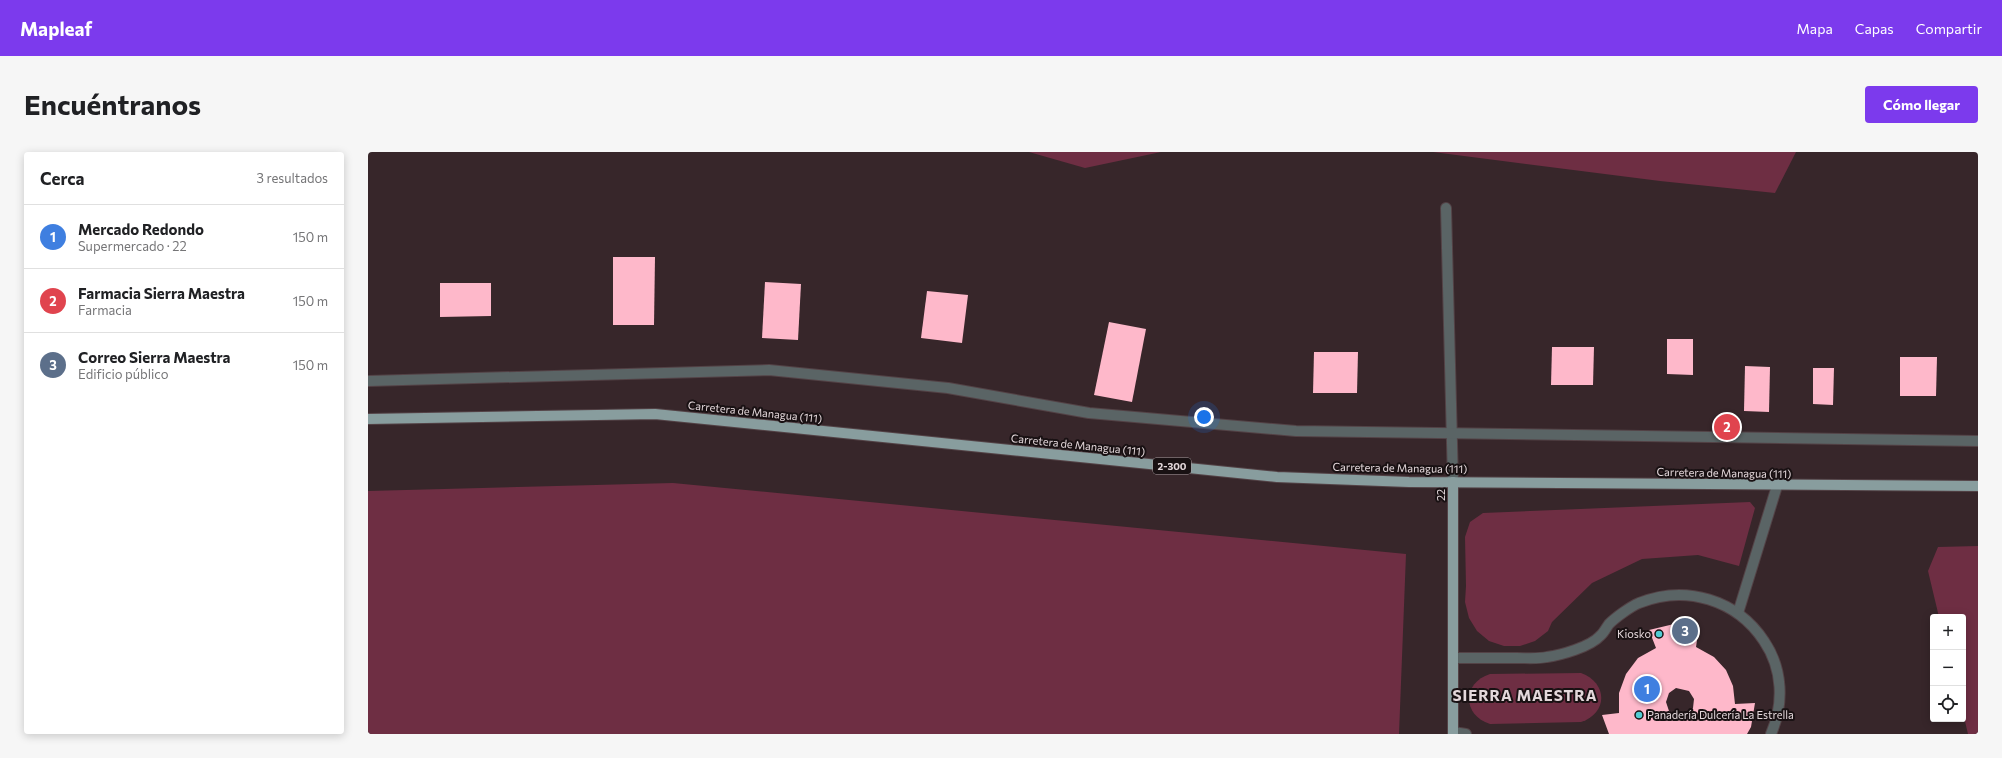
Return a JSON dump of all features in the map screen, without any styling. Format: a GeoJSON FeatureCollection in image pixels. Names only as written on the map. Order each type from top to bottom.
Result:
{"type":"FeatureCollection","features":[{"type":"Feature","properties":{"kind":"main road","name":"Carretera de Managua (111)"},"geometry":{"type":"LineString","coordinates":[[368,419],[655,414],[1277,477],[1453,482],[1777,486],[1978,486]]}},
{"type":"Feature","properties":{"kind":"main road","name":"22"},"geometry":{"type":"LineString","coordinates":[[1453,482],[1453,733]]}},
{"type":"Feature","properties":{"kind":"street","name":"22"},"geometry":{"type":"LineString","coordinates":[[1446,208],[1453,482]]}},
{"type":"Feature","properties":{"kind":"street"},"geometry":{"type":"LineString","coordinates":[[368,381],[769,370],[948,388],[1089,413],[1296,431],[1452,435],[1978,441]]}},
{"type":"Feature","properties":{"kind":"street"},"geometry":{"type":"LineString","coordinates":[[1738,613],[1777,486]]}},
{"type":"Feature","properties":{"kind":"street"},"geometry":{"type":"LineString","coordinates":[[1453,658],[1546,658],[1574,650],[1600,637],[1610,623],[1638,603],[1672,595],[1706,598],[1738,613],[1756,629],[1766,644],[1778,672],[1780,697],[1777,721],[1771,734]]}},
{"type":"Feature","properties":{"kind":"street"},"geometry":{"type":"LineString","coordinates":[[1453,733],[1466,734]]}},
{"type":"Feature","properties":{"kind":"shaded area"},"geometry":{"type":"Polygon","coordinates":[[[1029,152],[1161,152],[1085,168],[1029,152]]]}},
{"type":"Feature","properties":{"kind":"shaded area"},"geometry":{"type":"Polygon","coordinates":[[[1433,152],[1796,152],[1775,193],[1660,181],[1433,152]]]}},
{"type":"Feature","properties":{"kind":"shaded area"},"geometry":{"type":"Polygon","coordinates":[[[673,483],[1406,554],[1399,734],[368,734],[368,491],[673,483]]]}},
{"type":"Feature","properties":{"kind":"shaded area"},"geometry":{"type":"Polygon","coordinates":[[[1750,502],[1755,508],[1739,566],[1698,555],[1642,559],[1592,583],[1552,622],[1548,631],[1535,641],[1520,646],[1504,646],[1489,641],[1477,631],[1469,618],[1465,602],[1465,537],[1470,522],[1483,513],[1750,502]]]}},
{"type":"Feature","properties":{"kind":"shaded area"},"geometry":{"type":"Polygon","coordinates":[[[1978,546],[1978,734],[1968,734],[1965,722],[1966,614],[1938,614],[1928,571],[1938,547],[1978,546]]]}},
{"type":"Feature","properties":{"kind":"shaded area"},"geometry":{"type":"Polygon","coordinates":[[[1581,673],[1590,678],[1596,684],[1600,691],[1601,698],[1600,705],[1596,712],[1590,718],[1581,722],[1490,724],[1481,720],[1474,714],[1470,707],[1470,691],[1474,684],[1481,678],[1490,674],[1581,673]]]}},
{"type":"Feature","properties":{"kind":"building"},"geometry":{"type":"Polygon","coordinates":[[[613,257],[655,257],[654,325],[613,325],[613,257]]]}},
{"type":"Feature","properties":{"kind":"building"},"geometry":{"type":"Polygon","coordinates":[[[765,282],[801,284],[798,340],[762,338],[765,282]]]}},
{"type":"Feature","properties":{"kind":"building"},"geometry":{"type":"Polygon","coordinates":[[[440,283],[491,283],[491,316],[440,317],[440,283]]]}},
{"type":"Feature","properties":{"kind":"building"},"geometry":{"type":"Polygon","coordinates":[[[927,291],[968,295],[962,343],[921,338],[927,291]]]}},
{"type":"Feature","properties":{"kind":"building"},"geometry":{"type":"Polygon","coordinates":[[[1109,322],[1146,329],[1132,402],[1094,395],[1109,322]]]}},
{"type":"Feature","properties":{"kind":"building"},"geometry":{"type":"Polygon","coordinates":[[[1667,339],[1693,339],[1693,375],[1667,374],[1667,339]]]}},
{"type":"Feature","properties":{"kind":"building"},"geometry":{"type":"Polygon","coordinates":[[[1552,347],[1594,347],[1593,385],[1551,385],[1552,347]]]}},
{"type":"Feature","properties":{"kind":"building"},"geometry":{"type":"Polygon","coordinates":[[[1314,352],[1358,352],[1357,393],[1313,393],[1314,352]]]}},
{"type":"Feature","properties":{"kind":"building"},"geometry":{"type":"Polygon","coordinates":[[[1900,357],[1937,357],[1936,396],[1900,396],[1900,357]]]}},
{"type":"Feature","properties":{"kind":"building"},"geometry":{"type":"Polygon","coordinates":[[[1745,366],[1770,367],[1769,412],[1744,411],[1745,366]]]}},
{"type":"Feature","properties":{"kind":"building"},"geometry":{"type":"Polygon","coordinates":[[[1813,368],[1834,368],[1833,405],[1813,404],[1813,368]]]}},
{"type":"Feature","properties":{"kind":"building"},"geometry":{"type":"Polygon","coordinates":[[[1674,624],[1699,627],[1696,647],[1714,657],[1726,670],[1733,686],[1735,704],[1755,703],[1751,727],[1747,734],[1609,734],[1602,715],[1619,713],[1619,693],[1626,674],[1638,658],[1656,648],[1649,630],[1674,624]],[[1676,688],[1669,693],[1666,702],[1669,711],[1673,714],[1682,716],[1687,714],[1693,708],[1694,699],[1689,691],[1676,688]]]}},
{"type":"Feature","properties":{"kind":"place","name":"Farmacia Sierra Maestra"},"geometry":{"type":"Point","coordinates":[1727,427]}},
{"type":"Feature","properties":{"kind":"place","name":"Correo Sierra Maestra"},"geometry":{"type":"Point","coordinates":[1685,631]}},
{"type":"Feature","properties":{"kind":"place","name":"Kiosko"},"geometry":{"type":"Point","coordinates":[1659,634]}},
{"type":"Feature","properties":{"kind":"place","name":"Mercado Redondo"},"geometry":{"type":"Point","coordinates":[1647,689]}},
{"type":"Feature","properties":{"kind":"place","name":"Panadería Dulcería La Estrella"},"geometry":{"type":"Point","coordinates":[1639,715]}},
{"type":"Feature","properties":{"kind":"district","name":"SIERRA MAESTRA"},"geometry":{"type":"Point","coordinates":[1525,696]}}]}
